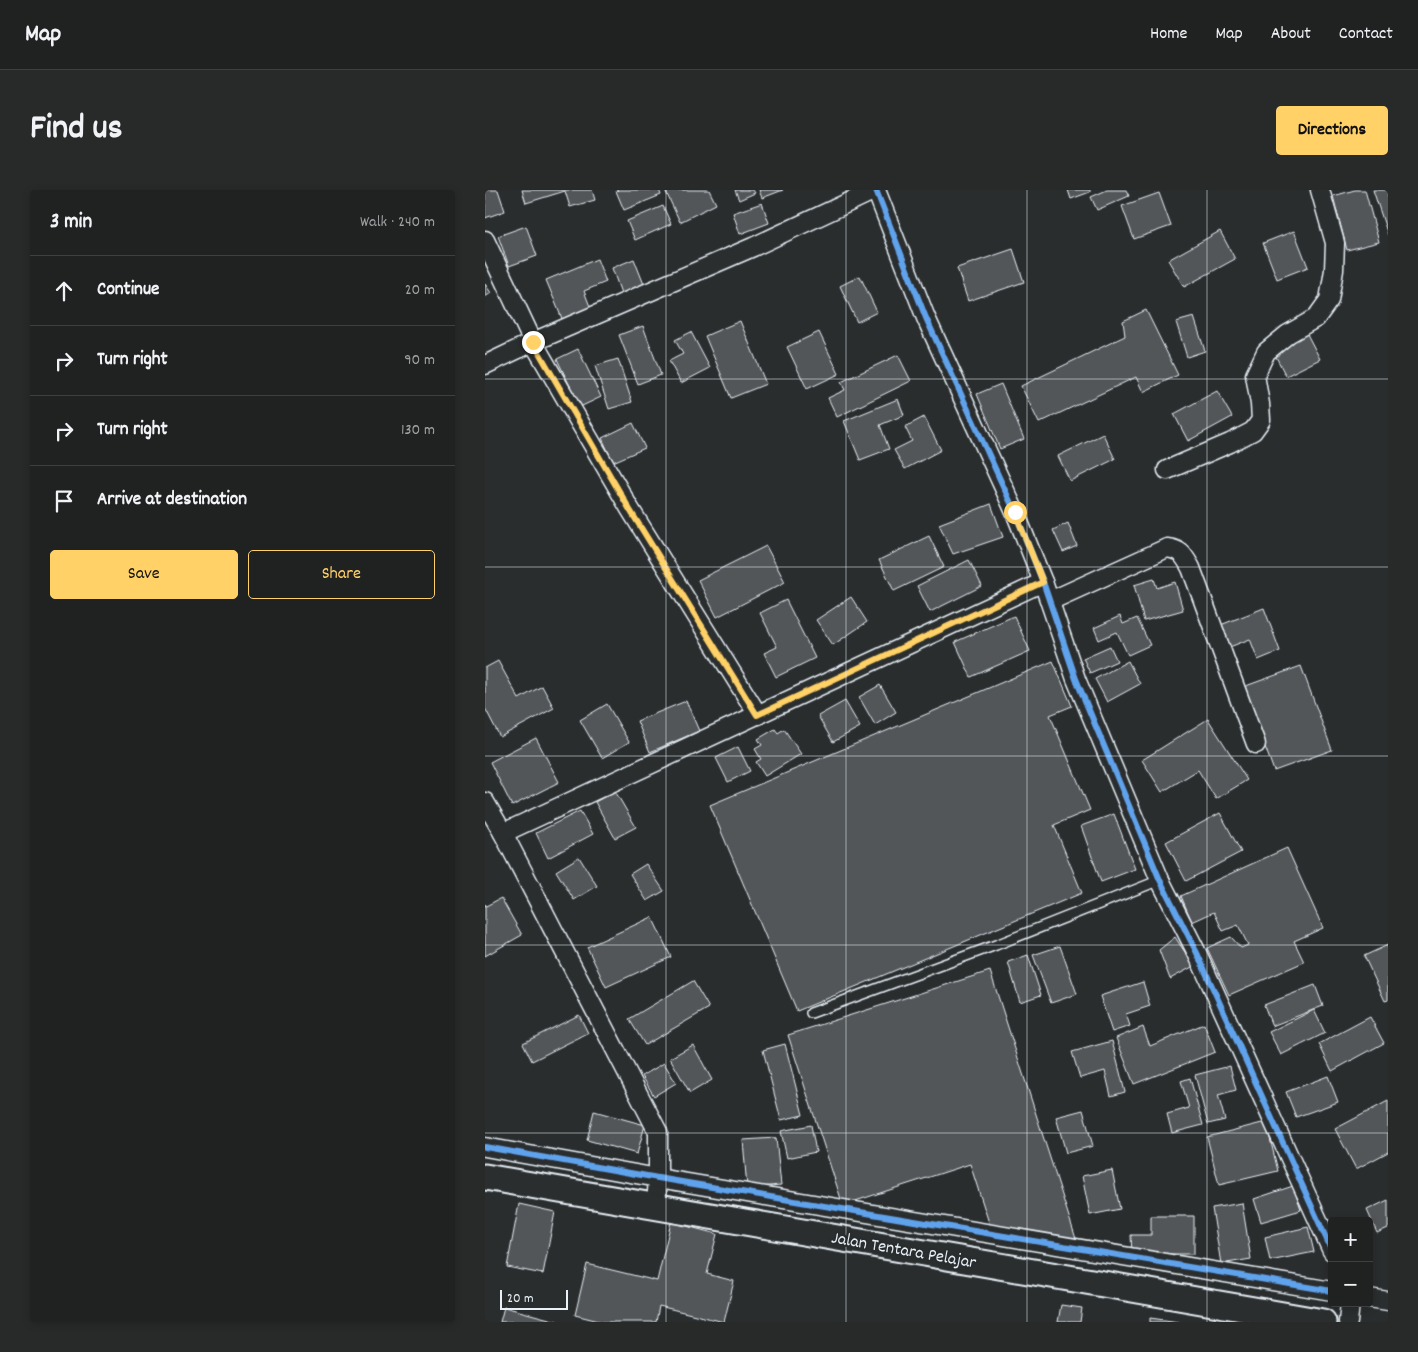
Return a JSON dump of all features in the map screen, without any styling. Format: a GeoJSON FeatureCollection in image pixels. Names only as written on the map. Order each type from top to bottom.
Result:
{"type":"FeatureCollection","features":[{"type":"Feature","properties":{"kind":"main road","name":"Jalan Tentara Pelajar"},"geometry":{"type":"LineString","coordinates":[[485,1176],[1323,1322]]}},
{"type":"Feature","properties":{"kind":"street"},"geometry":{"type":"LineString","coordinates":[[485,365],[533,342],[753,247],[876,190],[926,318],[1015,512],[1050,601],[1076,679],[1160,880],[1197,953],[1328,1242]]}},
{"type":"Feature","properties":{"kind":"street"},"geometry":{"type":"LineString","coordinates":[[1167,470],[1230,443],[1253,430],[1261,420],[1255,375],[1266,352],[1289,334],[1316,318],[1329,300],[1334,270],[1335,243],[1320,190]]}},
{"type":"Feature","properties":{"kind":"street"},"geometry":{"type":"LineString","coordinates":[[485,240],[533,342],[630,510],[757,715]]}},
{"type":"Feature","properties":{"kind":"street"},"geometry":{"type":"LineString","coordinates":[[1050,601],[1167,548],[1175,549],[1183,554],[1191,568],[1255,744]]}},
{"type":"Feature","properties":{"kind":"street"},"geometry":{"type":"LineString","coordinates":[[503,833],[1043,582]]}},
{"type":"Feature","properties":{"kind":"street"},"geometry":{"type":"LineString","coordinates":[[485,802],[503,833],[658,1132],[656,1206]]}},
{"type":"Feature","properties":{"kind":"street"},"geometry":{"type":"LineString","coordinates":[[485,1148],[1328,1290]]}},
{"type":"Feature","properties":{"kind":"street"},"geometry":{"type":"LineString","coordinates":[[1373,1299],[1388,1301]]}},
{"type":"Feature","properties":{"kind":"street"},"geometry":{"type":"LineString","coordinates":[[1348,1322],[1350,1307]]}},
{"type":"Feature","properties":{"kind":"lane"},"geometry":{"type":"LineString","coordinates":[[811,1013],[996,945],[1160,880]]}},
{"type":"Feature","properties":{"kind":"building"},"geometry":{"type":"Polygon","coordinates":[[[485,190],[498,190],[505,211],[485,218],[485,190]]]}},
{"type":"Feature","properties":{"kind":"building"},"geometry":{"type":"Polygon","coordinates":[[[522,190],[592,190],[595,200],[570,207],[565,191],[526,203],[522,190]]]}},
{"type":"Feature","properties":{"kind":"building"},"geometry":{"type":"Polygon","coordinates":[[[659,190],[661,195],[624,210],[616,191],[659,190]]]}},
{"type":"Feature","properties":{"kind":"building"},"geometry":{"type":"Polygon","coordinates":[[[665,190],[709,190],[716,204],[680,222],[665,190]]]}},
{"type":"Feature","properties":{"kind":"building"},"geometry":{"type":"Polygon","coordinates":[[[735,190],[753,190],[755,193],[739,200],[735,190]]]}},
{"type":"Feature","properties":{"kind":"building"},"geometry":{"type":"Polygon","coordinates":[[[759,190],[783,190],[762,198],[759,190]]]}},
{"type":"Feature","properties":{"kind":"building"},"geometry":{"type":"Polygon","coordinates":[[[1068,190],[1090,190],[1090,192],[1071,199],[1068,190]]]}},
{"type":"Feature","properties":{"kind":"building"},"geometry":{"type":"Polygon","coordinates":[[[1107,190],[1126,190],[1129,196],[1097,210],[1091,197],[1107,190]]]}},
{"type":"Feature","properties":{"kind":"building"},"geometry":{"type":"Polygon","coordinates":[[[1355,190],[1365,190],[1379,242],[1347,250],[1333,196],[1355,190]]]}},
{"type":"Feature","properties":{"kind":"building"},"geometry":{"type":"Polygon","coordinates":[[[1373,190],[1388,190],[1388,235],[1373,190]]]}},
{"type":"Feature","properties":{"kind":"building"},"geometry":{"type":"Polygon","coordinates":[[[1159,193],[1171,226],[1134,239],[1122,206],[1159,193]]]}},
{"type":"Feature","properties":{"kind":"building"},"geometry":{"type":"Polygon","coordinates":[[[762,203],[769,223],[740,234],[733,213],[762,203]]]}},
{"type":"Feature","properties":{"kind":"building"},"geometry":{"type":"Polygon","coordinates":[[[663,206],[671,224],[635,240],[627,221],[663,206]]]}},
{"type":"Feature","properties":{"kind":"building"},"geometry":{"type":"Polygon","coordinates":[[[526,226],[537,256],[509,266],[498,236],[526,226]]]}},
{"type":"Feature","properties":{"kind":"building"},"geometry":{"type":"Polygon","coordinates":[[[1220,231],[1235,259],[1184,287],[1168,260],[1220,231]]]}},
{"type":"Feature","properties":{"kind":"building"},"geometry":{"type":"Polygon","coordinates":[[[1294,231],[1308,267],[1277,279],[1263,243],[1294,231]]]}},
{"type":"Feature","properties":{"kind":"building"},"geometry":{"type":"Polygon","coordinates":[[[1013,249],[1024,282],[968,301],[957,268],[1013,249]]]}},
{"type":"Feature","properties":{"kind":"building"},"geometry":{"type":"Polygon","coordinates":[[[597,259],[606,282],[584,291],[591,309],[563,321],[546,280],[597,259]]]}},
{"type":"Feature","properties":{"kind":"building"},"geometry":{"type":"Polygon","coordinates":[[[634,259],[645,287],[622,296],[612,268],[634,259]]]}},
{"type":"Feature","properties":{"kind":"building"},"geometry":{"type":"Polygon","coordinates":[[[860,276],[877,312],[857,322],[840,286],[860,276]]]}},
{"type":"Feature","properties":{"kind":"building"},"geometry":{"type":"Polygon","coordinates":[[[485,284],[491,293],[485,297],[485,284]]]}},
{"type":"Feature","properties":{"kind":"building"},"geometry":{"type":"Polygon","coordinates":[[[1146,310],[1178,375],[1143,392],[1136,377],[1039,423],[1021,386],[1125,336],[1123,321],[1146,310]]]}},
{"type":"Feature","properties":{"kind":"building"},"geometry":{"type":"Polygon","coordinates":[[[1194,317],[1205,351],[1187,357],[1176,322],[1194,317]]]}},
{"type":"Feature","properties":{"kind":"building"},"geometry":{"type":"Polygon","coordinates":[[[740,321],[766,384],[731,398],[705,336],[740,321]]]}},
{"type":"Feature","properties":{"kind":"building"},"geometry":{"type":"Polygon","coordinates":[[[643,326],[661,375],[638,384],[619,335],[643,326]]]}},
{"type":"Feature","properties":{"kind":"building"},"geometry":{"type":"Polygon","coordinates":[[[691,332],[710,368],[681,383],[669,361],[683,354],[675,340],[691,332]]]}},
{"type":"Feature","properties":{"kind":"building"},"geometry":{"type":"Polygon","coordinates":[[[819,332],[839,374],[807,389],[787,347],[819,332]]]}},
{"type":"Feature","properties":{"kind":"building"},"geometry":{"type":"Polygon","coordinates":[[[1307,334],[1320,359],[1286,376],[1273,351],[1307,334]]]}},
{"type":"Feature","properties":{"kind":"building"},"geometry":{"type":"Polygon","coordinates":[[[578,349],[601,397],[580,407],[557,359],[578,349]]]}},
{"type":"Feature","properties":{"kind":"building"},"geometry":{"type":"Polygon","coordinates":[[[898,355],[911,381],[837,417],[828,398],[845,390],[841,382],[898,355]]]}},
{"type":"Feature","properties":{"kind":"building"},"geometry":{"type":"Polygon","coordinates":[[[618,359],[632,402],[609,409],[595,366],[618,359]]]}},
{"type":"Feature","properties":{"kind":"building"},"geometry":{"type":"Polygon","coordinates":[[[1001,384],[1024,439],[1000,449],[977,394],[1001,384]]]}},
{"type":"Feature","properties":{"kind":"building"},"geometry":{"type":"Polygon","coordinates":[[[1217,391],[1232,417],[1188,441],[1174,414],[1217,391]]]}},
{"type":"Feature","properties":{"kind":"building"},"geometry":{"type":"Polygon","coordinates":[[[898,399],[904,415],[880,425],[889,449],[860,460],[844,421],[898,399]]]}},
{"type":"Feature","properties":{"kind":"building"},"geometry":{"type":"Polygon","coordinates":[[[924,417],[941,450],[905,469],[894,450],[912,441],[905,427],[924,417]]]}},
{"type":"Feature","properties":{"kind":"building"},"geometry":{"type":"Polygon","coordinates":[[[633,423],[645,448],[613,462],[602,438],[633,423]]]}},
{"type":"Feature","properties":{"kind":"building"},"geometry":{"type":"Polygon","coordinates":[[[1103,434],[1115,459],[1070,481],[1058,456],[1103,434]]]}},
{"type":"Feature","properties":{"kind":"building"},"geometry":{"type":"Polygon","coordinates":[[[991,504],[1003,537],[953,554],[939,524],[991,504]]]}},
{"type":"Feature","properties":{"kind":"building"},"geometry":{"type":"Polygon","coordinates":[[[1068,523],[1077,546],[1063,552],[1053,530],[1068,523]]]}},
{"type":"Feature","properties":{"kind":"building"},"geometry":{"type":"Polygon","coordinates":[[[929,536],[944,567],[894,591],[879,560],[929,536]]]}},
{"type":"Feature","properties":{"kind":"building"},"geometry":{"type":"Polygon","coordinates":[[[766,546],[785,582],[717,617],[698,580],[766,546]]]}},
{"type":"Feature","properties":{"kind":"building"},"geometry":{"type":"Polygon","coordinates":[[[969,560],[982,586],[930,612],[917,586],[969,560]]]}},
{"type":"Feature","properties":{"kind":"building"},"geometry":{"type":"Polygon","coordinates":[[[1154,579],[1157,588],[1175,582],[1183,610],[1144,621],[1134,585],[1154,579]]]}},
{"type":"Feature","properties":{"kind":"building"},"geometry":{"type":"Polygon","coordinates":[[[851,597],[867,622],[833,645],[816,620],[851,597]]]}},
{"type":"Feature","properties":{"kind":"building"},"geometry":{"type":"Polygon","coordinates":[[[786,600],[815,658],[776,677],[764,653],[777,647],[760,613],[786,600]]]}},
{"type":"Feature","properties":{"kind":"building"},"geometry":{"type":"Polygon","coordinates":[[[1264,608],[1280,651],[1258,660],[1250,639],[1227,648],[1218,626],[1264,608]]]}},
{"type":"Feature","properties":{"kind":"building"},"geometry":{"type":"Polygon","coordinates":[[[1014,616],[1030,651],[971,677],[955,642],[1014,616]]]}},
{"type":"Feature","properties":{"kind":"building"},"geometry":{"type":"Polygon","coordinates":[[[1120,616],[1123,624],[1137,618],[1150,645],[1128,655],[1117,632],[1099,640],[1094,628],[1120,616]]]}},
{"type":"Feature","properties":{"kind":"building"},"geometry":{"type":"Polygon","coordinates":[[[1110,646],[1117,661],[1090,673],[1083,658],[1110,646]]]}},
{"type":"Feature","properties":{"kind":"building"},"geometry":{"type":"Polygon","coordinates":[[[498,661],[519,699],[542,686],[554,708],[500,737],[485,708],[485,668],[498,661]]]}},
{"type":"Feature","properties":{"kind":"building"},"geometry":{"type":"Polygon","coordinates":[[[1053,661],[1072,706],[1050,715],[1090,810],[1054,825],[1082,893],[797,1011],[710,805],[1053,661]]]}},
{"type":"Feature","properties":{"kind":"building"},"geometry":{"type":"Polygon","coordinates":[[[1128,661],[1140,684],[1107,702],[1095,679],[1128,661]]]}},
{"type":"Feature","properties":{"kind":"building"},"geometry":{"type":"Polygon","coordinates":[[[1301,666],[1332,750],[1274,771],[1243,687],[1301,666]]]}},
{"type":"Feature","properties":{"kind":"building"},"geometry":{"type":"Polygon","coordinates":[[[880,685],[896,712],[875,725],[859,697],[880,685]]]}},
{"type":"Feature","properties":{"kind":"building"},"geometry":{"type":"Polygon","coordinates":[[[686,701],[699,731],[650,752],[637,721],[686,701]]]}},
{"type":"Feature","properties":{"kind":"building"},"geometry":{"type":"Polygon","coordinates":[[[845,701],[860,727],[833,742],[818,716],[845,701]]]}},
{"type":"Feature","properties":{"kind":"building"},"geometry":{"type":"Polygon","coordinates":[[[607,704],[629,742],[602,758],[580,720],[607,704]]]}},
{"type":"Feature","properties":{"kind":"building"},"geometry":{"type":"Polygon","coordinates":[[[1208,719],[1247,780],[1216,799],[1198,770],[1162,792],[1142,760],[1208,719]]]}},
{"type":"Feature","properties":{"kind":"building"},"geometry":{"type":"Polygon","coordinates":[[[775,729],[778,733],[784,729],[801,754],[765,776],[756,762],[761,759],[755,749],[762,745],[758,739],[775,729]]]}},
{"type":"Feature","properties":{"kind":"building"},"geometry":{"type":"Polygon","coordinates":[[[536,738],[559,782],[512,806],[490,762],[536,738]]]}},
{"type":"Feature","properties":{"kind":"building"},"geometry":{"type":"Polygon","coordinates":[[[738,747],[750,771],[728,782],[716,758],[738,747]]]}},
{"type":"Feature","properties":{"kind":"building"},"geometry":{"type":"Polygon","coordinates":[[[615,791],[636,827],[615,838],[595,802],[615,791]]]}},
{"type":"Feature","properties":{"kind":"building"},"geometry":{"type":"Polygon","coordinates":[[[580,811],[593,834],[548,858],[536,833],[580,811]]]}},
{"type":"Feature","properties":{"kind":"building"},"geometry":{"type":"Polygon","coordinates":[[[1220,813],[1241,852],[1186,881],[1166,842],[1220,813]]]}},
{"type":"Feature","properties":{"kind":"building"},"geometry":{"type":"Polygon","coordinates":[[[1114,814],[1135,869],[1101,882],[1081,826],[1114,814]]]}},
{"type":"Feature","properties":{"kind":"building"},"geometry":{"type":"Polygon","coordinates":[[[1287,848],[1323,928],[1294,941],[1304,962],[1229,995],[1207,948],[1231,937],[1241,948],[1248,945],[1238,925],[1223,931],[1214,912],[1192,922],[1181,896],[1287,848]]]}},
{"type":"Feature","properties":{"kind":"building"},"geometry":{"type":"Polygon","coordinates":[[[579,857],[597,886],[574,900],[556,871],[579,857]]]}},
{"type":"Feature","properties":{"kind":"building"},"geometry":{"type":"Polygon","coordinates":[[[646,864],[664,891],[647,901],[630,874],[646,864]]]}},
{"type":"Feature","properties":{"kind":"building"},"geometry":{"type":"Polygon","coordinates":[[[501,898],[522,935],[485,956],[485,904],[486,906],[501,898]]]}},
{"type":"Feature","properties":{"kind":"building"},"geometry":{"type":"Polygon","coordinates":[[[652,917],[671,957],[606,987],[587,947],[652,917]]]}},
{"type":"Feature","properties":{"kind":"building"},"geometry":{"type":"Polygon","coordinates":[[[1175,937],[1194,966],[1170,979],[1159,950],[1175,937]]]}},
{"type":"Feature","properties":{"kind":"building"},"geometry":{"type":"Polygon","coordinates":[[[1388,945],[1388,1000],[1385,1001],[1364,956],[1388,945]]]}},
{"type":"Feature","properties":{"kind":"building"},"geometry":{"type":"Polygon","coordinates":[[[1060,946],[1077,994],[1051,1003],[1033,955],[1060,946]]]}},
{"type":"Feature","properties":{"kind":"building"},"geometry":{"type":"Polygon","coordinates":[[[1028,955],[1041,995],[1020,1002],[1008,962],[1028,955]]]}},
{"type":"Feature","properties":{"kind":"building"},"geometry":{"type":"Polygon","coordinates":[[[990,971],[1077,1242],[991,1229],[970,1164],[843,1205],[788,1035],[990,971]]]}},
{"type":"Feature","properties":{"kind":"building"},"geometry":{"type":"Polygon","coordinates":[[[693,981],[709,1008],[645,1045],[629,1019],[693,981]]]}},
{"type":"Feature","properties":{"kind":"building"},"geometry":{"type":"Polygon","coordinates":[[[1143,982],[1150,1006],[1126,1014],[1130,1026],[1112,1032],[1100,996],[1143,982]]]}},
{"type":"Feature","properties":{"kind":"building"},"geometry":{"type":"Polygon","coordinates":[[[1315,985],[1323,1006],[1272,1026],[1264,1005],[1315,985]]]}},
{"type":"Feature","properties":{"kind":"building"},"geometry":{"type":"Polygon","coordinates":[[[1314,1010],[1325,1033],[1281,1055],[1269,1032],[1314,1010]]]}},
{"type":"Feature","properties":{"kind":"building"},"geometry":{"type":"Polygon","coordinates":[[[579,1015],[588,1033],[532,1061],[523,1043],[579,1015]]]}},
{"type":"Feature","properties":{"kind":"building"},"geometry":{"type":"Polygon","coordinates":[[[1370,1017],[1384,1043],[1332,1071],[1319,1044],[1370,1017]]]}},
{"type":"Feature","properties":{"kind":"building"},"geometry":{"type":"Polygon","coordinates":[[[1204,1024],[1215,1052],[1134,1084],[1116,1038],[1143,1027],[1150,1046],[1204,1024]]]}},
{"type":"Feature","properties":{"kind":"building"},"geometry":{"type":"Polygon","coordinates":[[[1112,1041],[1125,1092],[1111,1096],[1105,1071],[1080,1078],[1072,1052],[1112,1041]]]}},
{"type":"Feature","properties":{"kind":"building"},"geometry":{"type":"Polygon","coordinates":[[[785,1044],[803,1115],[781,1120],[763,1050],[785,1044]]]}},
{"type":"Feature","properties":{"kind":"building"},"geometry":{"type":"Polygon","coordinates":[[[693,1045],[712,1080],[690,1093],[670,1058],[693,1045]]]}},
{"type":"Feature","properties":{"kind":"building"},"geometry":{"type":"Polygon","coordinates":[[[664,1063],[676,1083],[654,1096],[642,1076],[664,1063]]]}},
{"type":"Feature","properties":{"kind":"building"},"geometry":{"type":"Polygon","coordinates":[[[1230,1066],[1236,1090],[1218,1095],[1225,1120],[1208,1124],[1195,1075],[1230,1066]]]}},
{"type":"Feature","properties":{"kind":"building"},"geometry":{"type":"Polygon","coordinates":[[[1328,1076],[1338,1102],[1296,1117],[1286,1092],[1328,1076]]]}},
{"type":"Feature","properties":{"kind":"building"},"geometry":{"type":"Polygon","coordinates":[[[1190,1078],[1203,1125],[1172,1133],[1167,1114],[1189,1108],[1181,1081],[1190,1078]]]}},
{"type":"Feature","properties":{"kind":"building"},"geometry":{"type":"Polygon","coordinates":[[[1388,1101],[1388,1152],[1356,1169],[1335,1129],[1388,1101]]]}},
{"type":"Feature","properties":{"kind":"building"},"geometry":{"type":"Polygon","coordinates":[[[1083,1110],[1093,1146],[1066,1153],[1056,1117],[1083,1110]]]}},
{"type":"Feature","properties":{"kind":"building"},"geometry":{"type":"Polygon","coordinates":[[[594,1111],[645,1125],[637,1154],[587,1140],[594,1111]]]}},
{"type":"Feature","properties":{"kind":"building"},"geometry":{"type":"Polygon","coordinates":[[[1266,1122],[1278,1171],[1219,1185],[1207,1137],[1266,1122]]]}},
{"type":"Feature","properties":{"kind":"building"},"geometry":{"type":"Polygon","coordinates":[[[811,1125],[816,1152],[787,1158],[781,1131],[811,1125]]]}},
{"type":"Feature","properties":{"kind":"building"},"geometry":{"type":"Polygon","coordinates":[[[776,1138],[781,1185],[747,1188],[743,1140],[776,1138]]]}},
{"type":"Feature","properties":{"kind":"building"},"geometry":{"type":"Polygon","coordinates":[[[1112,1170],[1120,1209],[1090,1215],[1082,1176],[1112,1170]]]}},
{"type":"Feature","properties":{"kind":"building"},"geometry":{"type":"Polygon","coordinates":[[[1293,1186],[1301,1210],[1261,1222],[1254,1199],[1293,1186]]]}},
{"type":"Feature","properties":{"kind":"building"},"geometry":{"type":"Polygon","coordinates":[[[1388,1200],[1388,1228],[1377,1233],[1373,1224],[1373,1217],[1370,1217],[1367,1210],[1388,1200]]]}},
{"type":"Feature","properties":{"kind":"building"},"geometry":{"type":"Polygon","coordinates":[[[1242,1203],[1251,1259],[1221,1264],[1212,1208],[1242,1203]]]}},
{"type":"Feature","properties":{"kind":"building"},"geometry":{"type":"Polygon","coordinates":[[[519,1204],[555,1212],[543,1274],[507,1267],[519,1204]]]}},
{"type":"Feature","properties":{"kind":"building"},"geometry":{"type":"Polygon","coordinates":[[[1151,1216],[1194,1216],[1194,1254],[1132,1254],[1131,1235],[1151,1235],[1151,1216]]]}},
{"type":"Feature","properties":{"kind":"building"},"geometry":{"type":"Polygon","coordinates":[[[671,1222],[717,1234],[707,1274],[734,1281],[724,1322],[659,1306],[656,1322],[603,1322],[575,1315],[587,1264],[657,1281],[671,1222]]]}},
{"type":"Feature","properties":{"kind":"building"},"geometry":{"type":"Polygon","coordinates":[[[1308,1227],[1314,1252],[1270,1261],[1265,1237],[1308,1227]]]}},
{"type":"Feature","properties":{"kind":"building"},"geometry":{"type":"Polygon","coordinates":[[[1061,1305],[1082,1308],[1080,1322],[1058,1322],[1061,1305]]]}},
{"type":"Feature","properties":{"kind":"building"},"geometry":{"type":"Polygon","coordinates":[[[504,1307],[557,1321],[500,1322],[504,1307]]]}},
{"type":"Feature","properties":{"kind":"building"},"geometry":{"type":"Polygon","coordinates":[[[1150,1318],[1179,1322],[1150,1322],[1150,1318]]]}},
{"type":"Feature","properties":{"kind":"cycle path"},"geometry":{"type":"LineString","coordinates":[[876,190],[926,318],[1015,512],[1043,582],[1076,679],[1160,880],[1197,953],[1328,1242]]}},
{"type":"Feature","properties":{"kind":"cycle path"},"geometry":{"type":"LineString","coordinates":[[485,1147],[658,1178],[1328,1290]]}},
{"type":"Feature","properties":{"kind":"route"},"geometry":{"type":"LineString","coordinates":[[533,342],[630,510],[757,715],[1043,582],[1015,512]]}}]}
